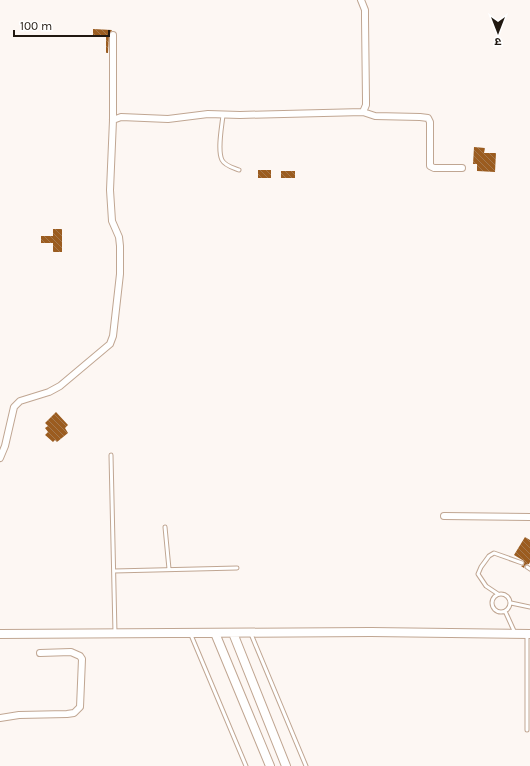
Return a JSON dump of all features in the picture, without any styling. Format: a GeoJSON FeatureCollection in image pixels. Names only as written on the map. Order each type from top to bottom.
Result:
{"type":"FeatureCollection","features":[{"type":"Feature","properties":{"kind":"street"},"geometry":{"type":"LineString","coordinates":[[361,0],[365,10],[366,105],[363,112]]}},
{"type":"Feature","properties":{"kind":"street"},"geometry":{"type":"LineString","coordinates":[[0,458],[5,446],[14,407],[20,401],[49,392],[60,386],[110,344],[114,336],[120,274],[120,246],[119,237],[114,228],[111,214],[110,190],[114,35]]}},
{"type":"Feature","properties":{"kind":"street"},"geometry":{"type":"LineString","coordinates":[[113,120],[121,117],[168,118],[208,114],[363,112],[375,116],[420,116],[428,118],[430,122],[430,166],[434,168],[462,168]]}},
{"type":"Feature","properties":{"kind":"street"},"geometry":{"type":"LineString","coordinates":[[444,516],[530,517]]}},
{"type":"Feature","properties":{"kind":"street"},"geometry":{"type":"LineString","coordinates":[[0,634],[250,632],[528,634]]}},
{"type":"Feature","properties":{"kind":"street"},"geometry":{"type":"LineString","coordinates":[[215,633],[270,766]]}},
{"type":"Feature","properties":{"kind":"street"},"geometry":{"type":"LineString","coordinates":[[233,633],[286,766]]}},
{"type":"Feature","properties":{"kind":"street"},"geometry":{"type":"LineString","coordinates":[[0,718],[18,715],[67,714],[74,713],[80,707],[82,659],[80,656],[71,652],[40,653]]}},
{"type":"Feature","properties":{"kind":"lane"},"geometry":{"type":"LineString","coordinates":[[223,115],[220,144],[222,161],[239,170]]}},
{"type":"Feature","properties":{"kind":"lane"},"geometry":{"type":"LineString","coordinates":[[111,455],[115,633]]}},
{"type":"Feature","properties":{"kind":"lane"},"geometry":{"type":"LineString","coordinates":[[165,528],[169,569]]}},
{"type":"Feature","properties":{"kind":"lane"},"geometry":{"type":"LineString","coordinates":[[498,594],[492,599],[493,606],[498,611],[505,611],[511,603],[508,596],[505,594],[498,594],[486,586],[478,574],[489,556],[494,553],[499,554],[522,563]]}},
{"type":"Feature","properties":{"kind":"lane"},"geometry":{"type":"LineString","coordinates":[[114,571],[237,568]]}},
{"type":"Feature","properties":{"kind":"lane"},"geometry":{"type":"LineString","coordinates":[[511,603],[530,608]]}},
{"type":"Feature","properties":{"kind":"lane"},"geometry":{"type":"LineString","coordinates":[[505,611],[515,635]]}},
{"type":"Feature","properties":{"kind":"lane"},"geometry":{"type":"LineString","coordinates":[[250,632],[306,766]]}},
{"type":"Feature","properties":{"kind":"lane"},"geometry":{"type":"LineString","coordinates":[[191,633],[246,766]]}},
{"type":"Feature","properties":{"kind":"lane"},"geometry":{"type":"LineString","coordinates":[[527,730],[528,634]]}},
{"type":"Feature","properties":{"kind":"building"},"geometry":{"type":"Polygon","coordinates":[[[93,29],[112,30],[109,35],[108,53],[106,53],[106,37],[93,36],[93,29]]]}},
{"type":"Feature","properties":{"kind":"building"},"geometry":{"type":"Polygon","coordinates":[[[474,147],[485,148],[484,153],[496,153],[495,172],[477,171],[477,164],[473,164],[474,147]]]}},
{"type":"Feature","properties":{"kind":"building"},"geometry":{"type":"Polygon","coordinates":[[[258,170],[271,170],[271,178],[258,178],[258,170]]]}},
{"type":"Feature","properties":{"kind":"building"},"geometry":{"type":"Polygon","coordinates":[[[281,171],[295,171],[295,178],[281,178],[281,171]]]}},
{"type":"Feature","properties":{"kind":"building"},"geometry":{"type":"Polygon","coordinates":[[[53,229],[62,229],[62,252],[53,252],[53,243],[41,243],[41,236],[53,236],[53,229]]]}},
{"type":"Feature","properties":{"kind":"building"},"geometry":{"type":"Polygon","coordinates":[[[56,412],[68,425],[65,428],[68,433],[57,442],[55,440],[53,442],[45,435],[48,432],[45,428],[48,426],[45,423],[56,412]]]}},
{"type":"Feature","properties":{"kind":"building"},"geometry":{"type":"Polygon","coordinates":[[[525,537],[530,540],[530,562],[529,564],[525,565],[524,568],[521,566],[524,565],[524,561],[514,555],[525,537]]]}}]}
